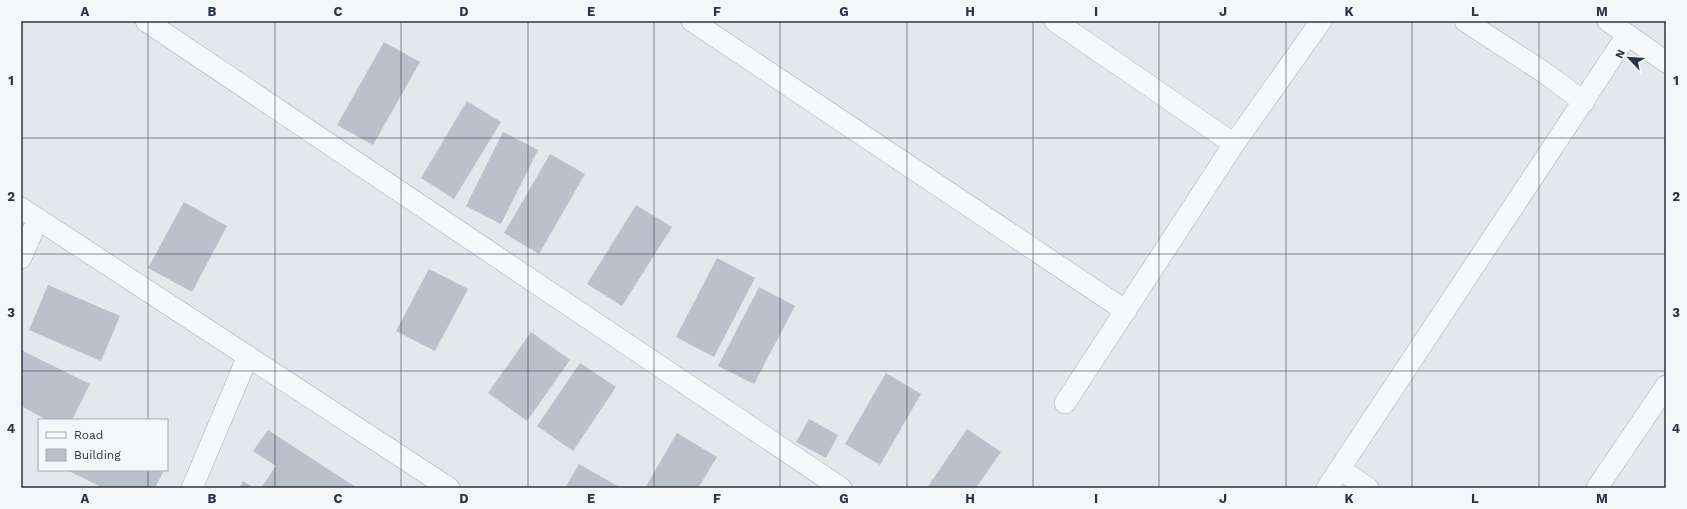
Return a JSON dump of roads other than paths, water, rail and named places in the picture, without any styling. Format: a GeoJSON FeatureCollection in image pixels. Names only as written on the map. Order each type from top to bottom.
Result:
{"type":"FeatureCollection","features":[{"type":"Feature","properties":{"kind":"street"},"geometry":{"type":"LineString","coordinates":[[146,21],[841,488]]}},
{"type":"Feature","properties":{"kind":"street"},"geometry":{"type":"LineString","coordinates":[[692,21],[1126,311]]}},
{"type":"Feature","properties":{"kind":"street"},"geometry":{"type":"LineString","coordinates":[[1055,21],[1234,144]]}},
{"type":"Feature","properties":{"kind":"street"},"geometry":{"type":"LineString","coordinates":[[1065,403],[1234,144],[1321,21]]}},
{"type":"Feature","properties":{"kind":"street"},"geometry":{"type":"LineString","coordinates":[[1465,21],[1545,73],[1584,102]]}},
{"type":"Feature","properties":{"kind":"street"},"geometry":{"type":"LineString","coordinates":[[1608,21],[1666,62]]}},
{"type":"Feature","properties":{"kind":"street"},"geometry":{"type":"LineString","coordinates":[[1327,488],[1627,35]]}},
{"type":"Feature","properties":{"kind":"street"},"geometry":{"type":"LineString","coordinates":[[21,258],[29,213],[449,488]]}},
{"type":"Feature","properties":{"kind":"street"},"geometry":{"type":"LineString","coordinates":[[192,488],[248,356]]}},
{"type":"Feature","properties":{"kind":"street"},"geometry":{"type":"LineString","coordinates":[[1597,488],[1658,413],[1666,386]]}},
{"type":"Feature","properties":{"kind":"street"},"geometry":{"type":"LineString","coordinates":[[1340,469],[1368,488]]}}]}
